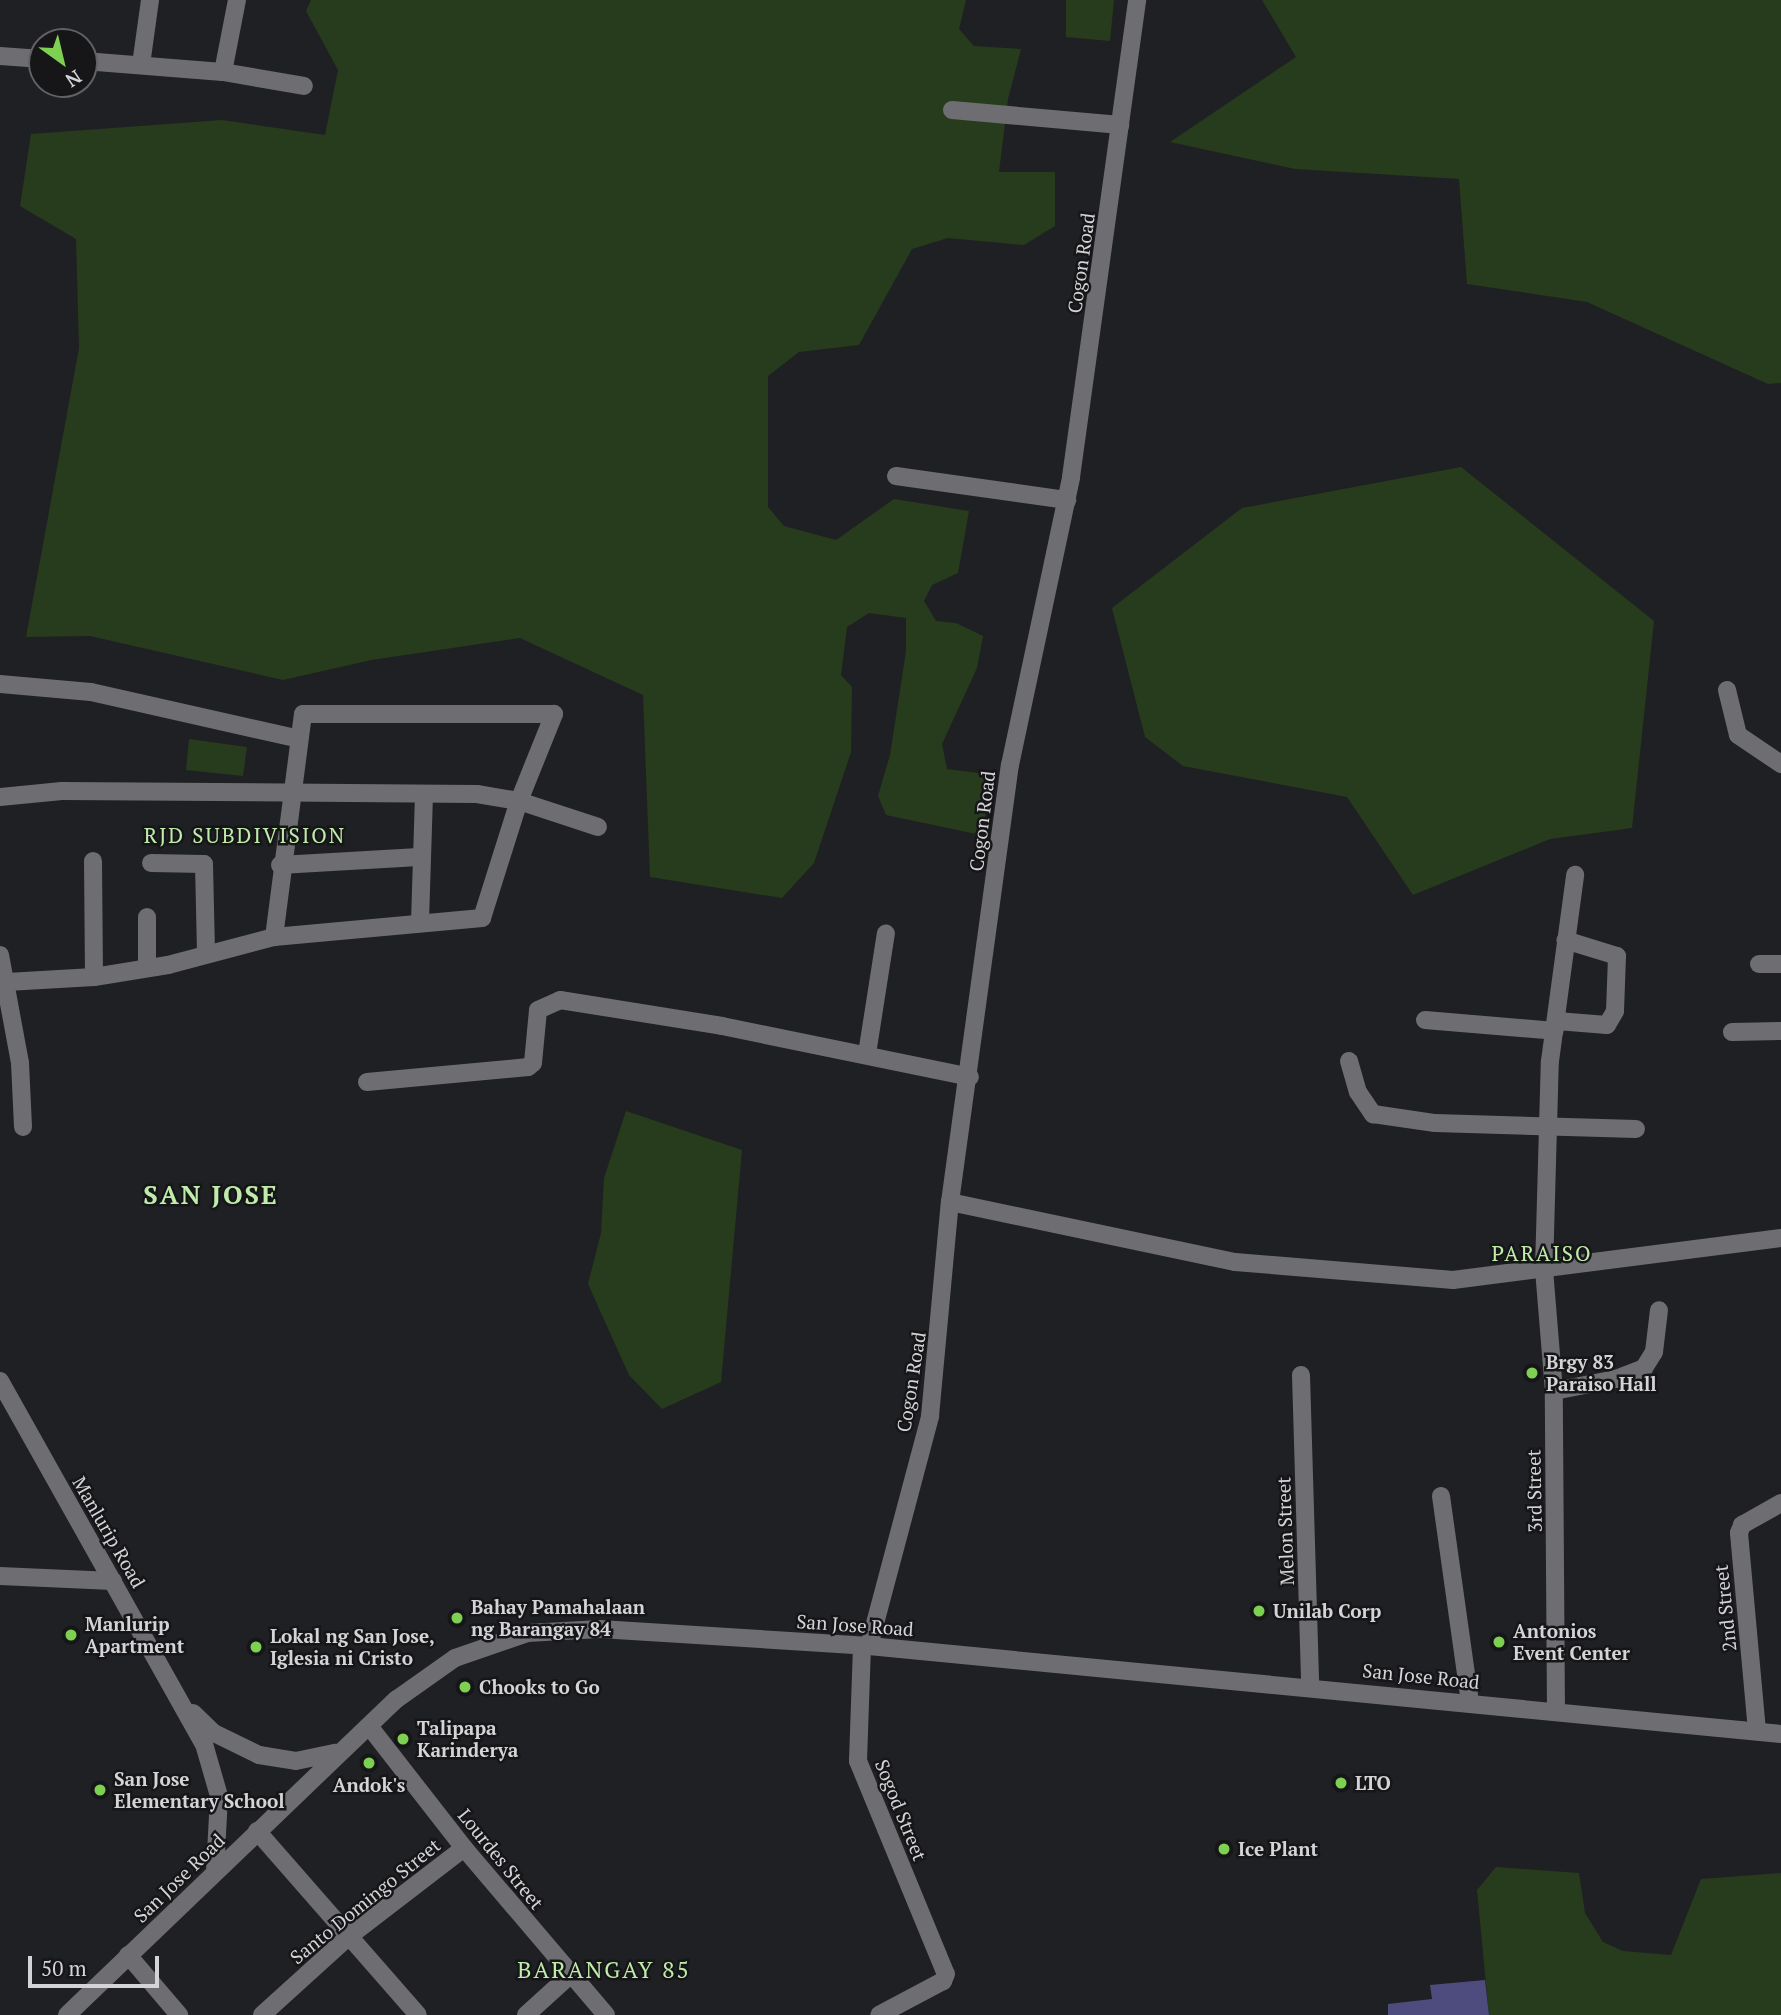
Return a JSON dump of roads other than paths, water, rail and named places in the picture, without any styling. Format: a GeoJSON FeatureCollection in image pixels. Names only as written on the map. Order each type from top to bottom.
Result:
{"type":"FeatureCollection","features":[{"type":"Feature","properties":{"kind":"street"},"geometry":{"type":"LineString","coordinates":[[141,65],[150,0]]}},
{"type":"Feature","properties":{"kind":"street"},"geometry":{"type":"LineString","coordinates":[[223,72],[237,0]]}},
{"type":"Feature","properties":{"kind":"street","name":"Cogon Road"},"geometry":{"type":"LineString","coordinates":[[866,1646],[930,1416],[950,1202],[970,1077],[1010,765],[1067,500],[1137,0]]}},
{"type":"Feature","properties":{"kind":"street"},"geometry":{"type":"LineString","coordinates":[[0,57],[28,58]]}},
{"type":"Feature","properties":{"kind":"street"},"geometry":{"type":"LineString","coordinates":[[98,62],[223,72],[304,86]]}},
{"type":"Feature","properties":{"kind":"street"},"geometry":{"type":"LineString","coordinates":[[952,110],[1120,125]]}},
{"type":"Feature","properties":{"kind":"street"},"geometry":{"type":"LineString","coordinates":[[896,476],[1067,500]]}},
{"type":"Feature","properties":{"kind":"street"},"geometry":{"type":"LineString","coordinates":[[0,684],[90,692],[299,739]]}},
{"type":"Feature","properties":{"kind":"street"},"geometry":{"type":"LineString","coordinates":[[1727,690],[1738,735],[1781,764]]}},
{"type":"Feature","properties":{"kind":"street"},"geometry":{"type":"LineString","coordinates":[[7,982],[94,977],[274,937],[420,922],[476,920],[487,912],[519,801],[554,714],[307,712],[299,739],[280,865],[274,937]]}},
{"type":"Feature","properties":{"kind":"street"},"geometry":{"type":"LineString","coordinates":[[0,797],[62,791],[477,794],[519,801],[598,827]]}},
{"type":"Feature","properties":{"kind":"street"},"geometry":{"type":"LineString","coordinates":[[420,922],[419,857],[424,795]]}},
{"type":"Feature","properties":{"kind":"street"},"geometry":{"type":"LineString","coordinates":[[280,865],[419,857]]}},
{"type":"Feature","properties":{"kind":"street"},"geometry":{"type":"LineString","coordinates":[[93,861],[94,977]]}},
{"type":"Feature","properties":{"kind":"street"},"geometry":{"type":"LineString","coordinates":[[151,863],[204,864],[206,954]]}},
{"type":"Feature","properties":{"kind":"street","name":"3rd Street"},"geometry":{"type":"LineString","coordinates":[[1556,1712],[1554,1391],[1544,1269],[1556,1026],[1575,875]]}},
{"type":"Feature","properties":{"kind":"street"},"geometry":{"type":"LineString","coordinates":[[147,917],[147,967]]}},
{"type":"Feature","properties":{"kind":"street"},"geometry":{"type":"LineString","coordinates":[[867,1054],[887,933]]}},
{"type":"Feature","properties":{"kind":"street"},"geometry":{"type":"LineString","coordinates":[[1425,1020],[1556,1026],[1606,1025],[1615,1011],[1617,956],[1565,940]]}},
{"type":"Feature","properties":{"kind":"street"},"geometry":{"type":"LineString","coordinates":[[0,955],[20,1063],[23,1127]]}},
{"type":"Feature","properties":{"kind":"street"},"geometry":{"type":"LineString","coordinates":[[1759,964],[1781,964]]}},
{"type":"Feature","properties":{"kind":"street"},"geometry":{"type":"LineString","coordinates":[[367,1082],[528,1067],[533,1063],[538,1010],[560,1000],[867,1054],[970,1077]]}},
{"type":"Feature","properties":{"kind":"street"},"geometry":{"type":"LineString","coordinates":[[1732,1032],[1781,1031]]}},
{"type":"Feature","properties":{"kind":"street"},"geometry":{"type":"LineString","coordinates":[[1349,1061],[1358,1092],[1373,1114],[1435,1123],[1549,1129],[1636,1129]]}},
{"type":"Feature","properties":{"kind":"street"},"geometry":{"type":"LineString","coordinates":[[950,1202],[1235,1262],[1454,1280],[1781,1238]]}},
{"type":"Feature","properties":{"kind":"street"},"geometry":{"type":"LineString","coordinates":[[1554,1391],[1616,1379],[1644,1368],[1654,1352],[1659,1310]]}},
{"type":"Feature","properties":{"kind":"street","name":"Melon Street"},"geometry":{"type":"LineString","coordinates":[[1301,1375],[1310,1686]]}},
{"type":"Feature","properties":{"kind":"street","name":"Manlurip Road"},"geometry":{"type":"LineString","coordinates":[[0,1381],[207,1752],[219,1797],[215,1872]]}},
{"type":"Feature","properties":{"kind":"street"},"geometry":{"type":"LineString","coordinates":[[1441,1496],[1470,1703]]}},
{"type":"Feature","properties":{"kind":"street","name":"2nd Street"},"geometry":{"type":"LineString","coordinates":[[1757,1731],[1739,1533],[1742,1525],[1781,1503]]}},
{"type":"Feature","properties":{"kind":"street"},"geometry":{"type":"LineString","coordinates":[[0,1576],[113,1581]]}},
{"type":"Feature","properties":{"kind":"street","name":"San Jose Road"},"geometry":{"type":"LineString","coordinates":[[67,2015],[338,1752],[369,1726],[455,1658],[527,1633],[600,1629],[866,1646],[1310,1686],[1781,1734]]}},
{"type":"Feature","properties":{"kind":"street","name":"Sogod Street"},"geometry":{"type":"LineString","coordinates":[[866,1646],[858,1761],[946,1974],[943,1981],[879,2015]]}},
{"type":"Feature","properties":{"kind":"street","name":"Manlurip Road"},"geometry":{"type":"LineString","coordinates":[[182,1703],[214,1733],[259,1755],[296,1761],[338,1752]]}},
{"type":"Feature","properties":{"kind":"street","name":"Lourdes Street"},"geometry":{"type":"LineString","coordinates":[[369,1726],[464,1848],[606,2015]]}},
{"type":"Feature","properties":{"kind":"street"},"geometry":{"type":"LineString","coordinates":[[257,1831],[418,2015]]}},
{"type":"Feature","properties":{"kind":"street","name":"Santo Domingo Street"},"geometry":{"type":"LineString","coordinates":[[262,2015],[348,1937],[464,1848]]}},
{"type":"Feature","properties":{"kind":"street"},"geometry":{"type":"LineString","coordinates":[[128,1955],[179,2015]]}},
{"type":"Feature","properties":{"kind":"street"},"geometry":{"type":"LineString","coordinates":[[526,2015],[570,1975]]}},
{"type":"Feature","properties":{"kind":"place","name":"Brgy 83 Paraiso Hall"},"geometry":{"type":"Point","coordinates":[1532,1373]}},
{"type":"Feature","properties":{"kind":"place","name":"Unilab Corp"},"geometry":{"type":"Point","coordinates":[1259,1611]}},
{"type":"Feature","properties":{"kind":"place","name":"Bahay Pamahalaan ng Barangay 84"},"geometry":{"type":"Point","coordinates":[457,1618]}},
{"type":"Feature","properties":{"kind":"place","name":"Manlurip Apartment"},"geometry":{"type":"Point","coordinates":[71,1635]}},
{"type":"Feature","properties":{"kind":"place","name":"Antonios Event Center"},"geometry":{"type":"Point","coordinates":[1499,1642]}},
{"type":"Feature","properties":{"kind":"place","name":"Lokal ng San Jose, Iglesia ni Cristo"},"geometry":{"type":"Point","coordinates":[256,1647]}},
{"type":"Feature","properties":{"kind":"place","name":"Chooks to Go"},"geometry":{"type":"Point","coordinates":[465,1687]}},
{"type":"Feature","properties":{"kind":"place","name":"Talipapa Karinderya"},"geometry":{"type":"Point","coordinates":[403,1739]}},
{"type":"Feature","properties":{"kind":"place","name":"Andok's"},"geometry":{"type":"Point","coordinates":[369,1763]}},
{"type":"Feature","properties":{"kind":"place","name":"LTO"},"geometry":{"type":"Point","coordinates":[1341,1783]}},
{"type":"Feature","properties":{"kind":"place","name":"San Jose Elementary School"},"geometry":{"type":"Point","coordinates":[100,1790]}},
{"type":"Feature","properties":{"kind":"place","name":"Ice Plant"},"geometry":{"type":"Point","coordinates":[1224,1849]}},
{"type":"Feature","properties":{"kind":"district","name":"RJD SUBDIVISION"},"geometry":{"type":"Point","coordinates":[245,835]}},
{"type":"Feature","properties":{"kind":"district","name":"SAN JOSE"},"geometry":{"type":"Point","coordinates":[211,1195]}},
{"type":"Feature","properties":{"kind":"district","name":"PARAISO"},"geometry":{"type":"Point","coordinates":[1542,1253]}},
{"type":"Feature","properties":{"kind":"district","name":"BARANGAY 85"},"geometry":{"type":"Point","coordinates":[604,1970]}}]}
